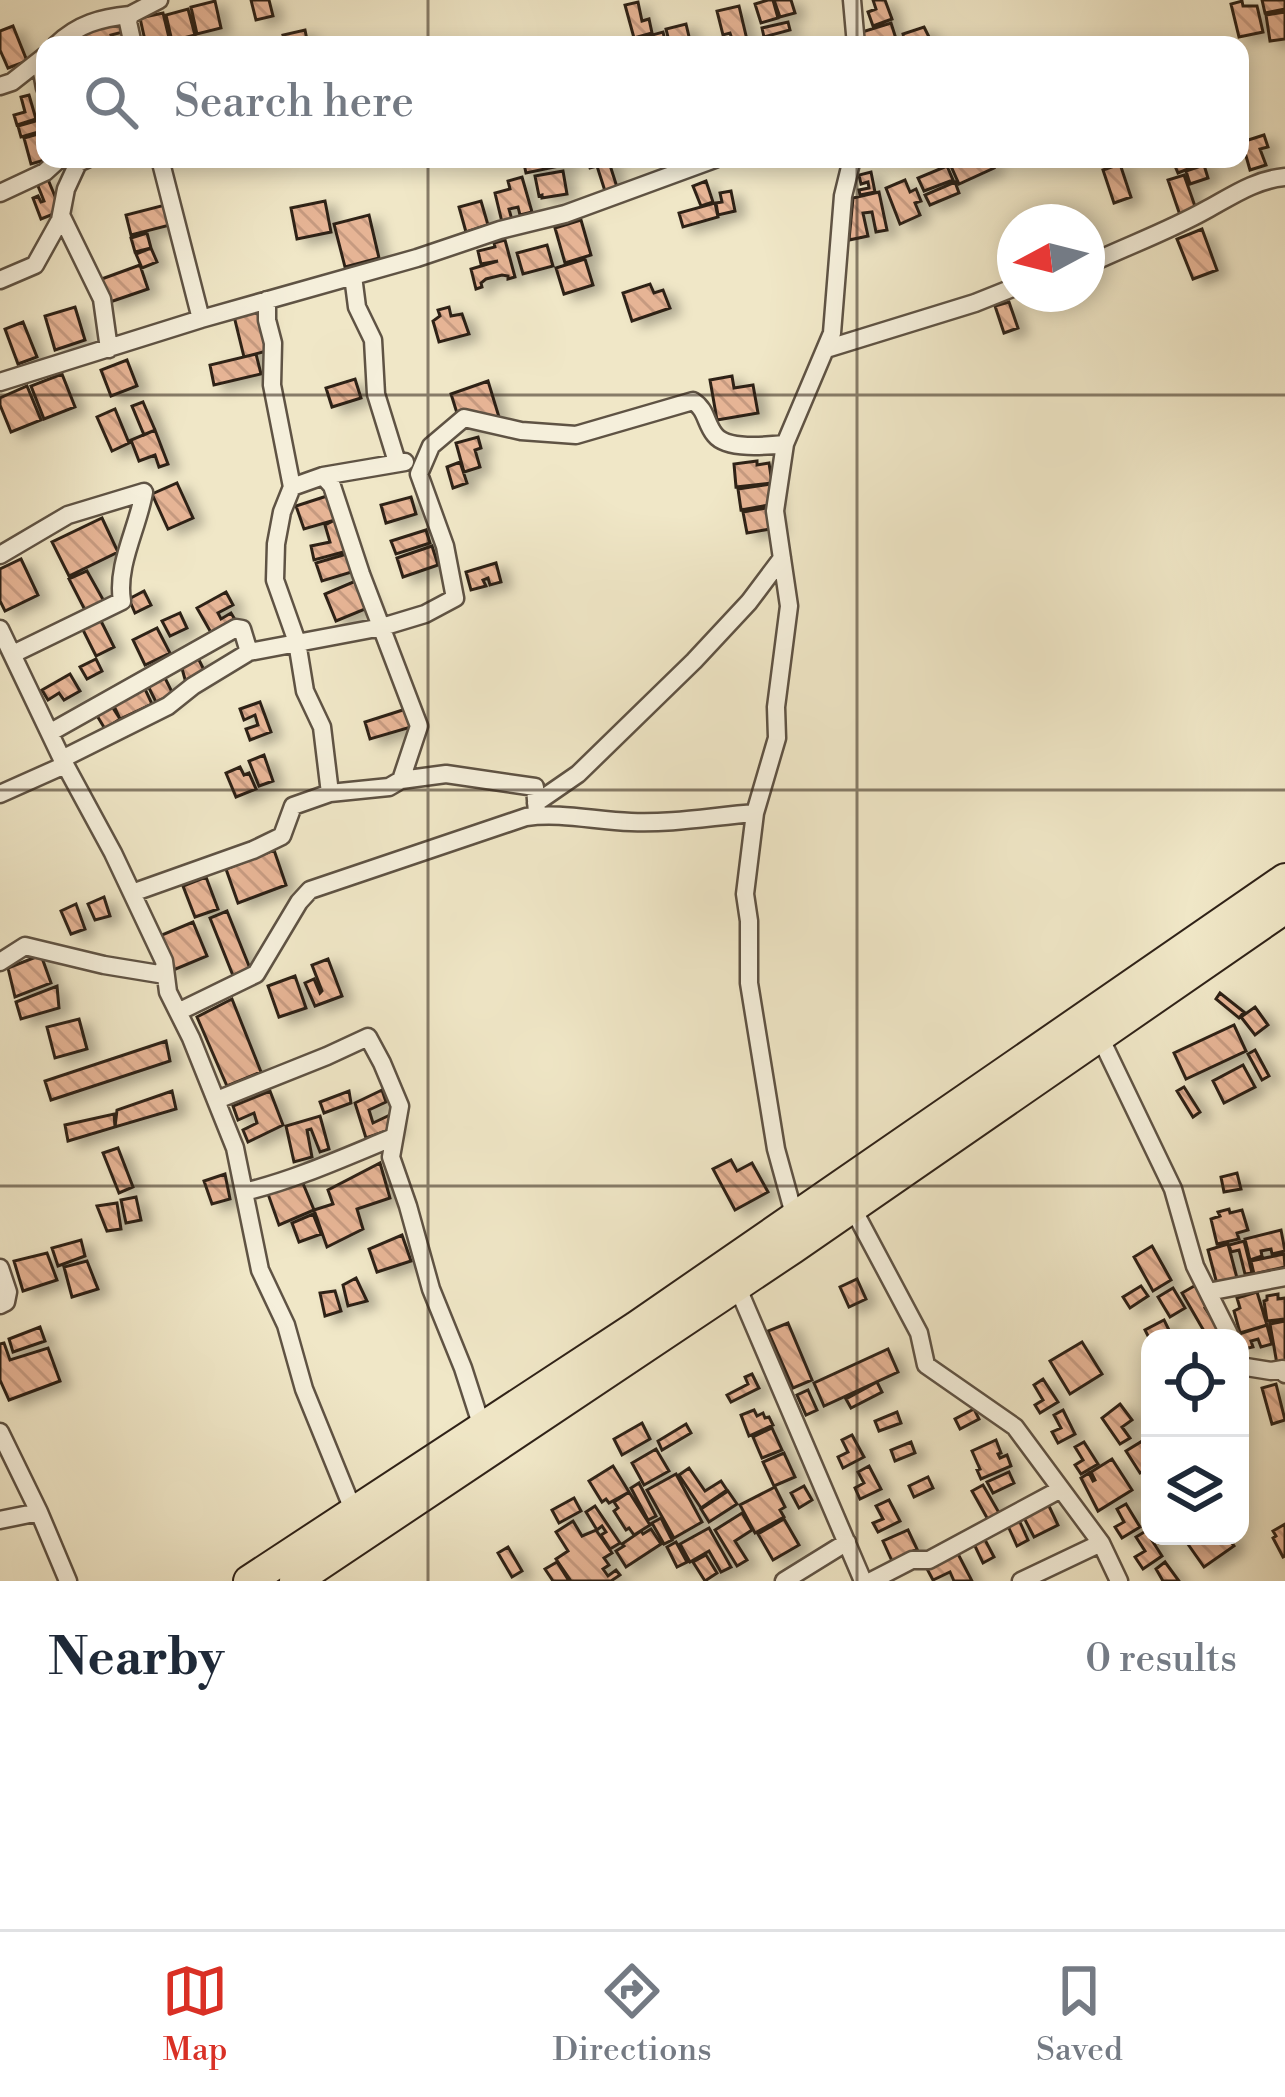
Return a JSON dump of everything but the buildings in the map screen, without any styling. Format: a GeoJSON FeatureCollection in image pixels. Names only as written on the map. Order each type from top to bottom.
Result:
{"type":"FeatureCollection","features":[{"type":"Feature","properties":{"kind":"highway"},"geometry":{"type":"LineString","coordinates":[[249,1581],[794,1218],[1285,879]]}},
{"type":"Feature","properties":{"kind":"highway"},"geometry":{"type":"LineString","coordinates":[[295,1581],[852,1208],[1285,908]]}},
{"type":"Feature","properties":{"kind":"street"},"geometry":{"type":"LineString","coordinates":[[66,36],[160,0]]}},
{"type":"Feature","properties":{"kind":"street"},"geometry":{"type":"LineString","coordinates":[[852,0],[855,36]]}},
{"type":"Feature","properties":{"kind":"street"},"geometry":{"type":"LineString","coordinates":[[130,15],[131,36]]}},
{"type":"Feature","properties":{"kind":"street"},"geometry":{"type":"LineString","coordinates":[[0,86],[36,64]]}},
{"type":"Feature","properties":{"kind":"street"},"geometry":{"type":"LineString","coordinates":[[0,194],[49,168]]}},
{"type":"Feature","properties":{"kind":"street"},"geometry":{"type":"LineString","coordinates":[[0,280],[35,265],[62,214],[76,168]]}},
{"type":"Feature","properties":{"kind":"street"},"geometry":{"type":"LineString","coordinates":[[162,168],[201,319]]}},
{"type":"Feature","properties":{"kind":"street"},"geometry":{"type":"LineString","coordinates":[[0,382],[566,214],[691,168]]}},
{"type":"Feature","properties":{"kind":"street"},"geometry":{"type":"LineString","coordinates":[[794,1218],[776,1149],[748,983],[745,894],[755,813],[776,738],[788,606],[775,511],[785,444],[832,333],[843,196],[850,168]]}},
{"type":"Feature","properties":{"kind":"street"},"geometry":{"type":"LineString","coordinates":[[1105,257],[1205,211],[1235,192],[1285,177]]}},
{"type":"Feature","properties":{"kind":"street"},"geometry":{"type":"LineString","coordinates":[[62,214],[102,299],[109,349]]}},
{"type":"Feature","properties":{"kind":"street"},"geometry":{"type":"LineString","coordinates":[[352,276],[357,307],[373,340],[376,394],[397,462]]}},
{"type":"Feature","properties":{"kind":"street"},"geometry":{"type":"LineString","coordinates":[[826,349],[997,294]]}},
{"type":"Feature","properties":{"kind":"street"},"geometry":{"type":"LineString","coordinates":[[267,300],[272,386],[292,487],[276,544],[275,580],[296,642],[305,691],[322,727],[330,793]]}},
{"type":"Feature","properties":{"kind":"street"},"geometry":{"type":"LineString","coordinates":[[419,474],[431,446],[464,418],[521,431],[577,435],[693,401],[725,442],[751,448],[785,444]]}},
{"type":"Feature","properties":{"kind":"street"},"geometry":{"type":"LineString","coordinates":[[0,794],[168,706],[249,652],[382,627],[425,614],[455,598],[445,546],[419,474],[409,463],[323,476],[292,487]]}},
{"type":"Feature","properties":{"kind":"street"},"geometry":{"type":"LineString","coordinates":[[323,476],[332,486],[419,726],[401,780]]}},
{"type":"Feature","properties":{"kind":"street"},"geometry":{"type":"LineString","coordinates":[[0,555],[68,515],[144,492],[119,586],[122,601],[13,654]]}},
{"type":"Feature","properties":{"kind":"street"},"geometry":{"type":"LineString","coordinates":[[178,1012],[256,974],[310,890],[536,809],[694,662],[782,558]]}},
{"type":"Feature","properties":{"kind":"street"},"geometry":{"type":"LineString","coordinates":[[51,732],[236,628],[242,628],[249,652]]}},
{"type":"Feature","properties":{"kind":"street"},"geometry":{"type":"LineString","coordinates":[[0,629],[164,961],[168,992],[236,1148],[260,1270],[286,1325],[304,1389],[354,1512]]}},
{"type":"Feature","properties":{"kind":"street"},"geometry":{"type":"LineString","coordinates":[[132,893],[282,836],[293,806],[330,793],[389,787],[401,780],[446,774],[535,787],[536,809]]}},
{"type":"Feature","properties":{"kind":"street"},"geometry":{"type":"LineString","coordinates":[[536,809],[579,819],[669,823],[755,813]]}},
{"type":"Feature","properties":{"kind":"street"},"geometry":{"type":"LineString","coordinates":[[0,962],[25,946],[165,975]]}},
{"type":"Feature","properties":{"kind":"street"},"geometry":{"type":"LineString","coordinates":[[1099,1035],[1173,1189],[1196,1266],[1226,1329]]}},
{"type":"Feature","properties":{"kind":"street"},"geometry":{"type":"LineString","coordinates":[[217,1100],[368,1036],[400,1106],[391,1157],[431,1288],[482,1427]]}},
{"type":"Feature","properties":{"kind":"street"},"geometry":{"type":"LineString","coordinates":[[244,1192],[394,1137]]}},
{"type":"Feature","properties":{"kind":"street"},"geometry":{"type":"LineString","coordinates":[[852,1208],[919,1333],[926,1365],[1016,1427],[1101,1543],[1119,1581]]}},
{"type":"Feature","properties":{"kind":"street"},"geometry":{"type":"LineString","coordinates":[[0,1268],[8,1292],[0,1305]]}},
{"type":"Feature","properties":{"kind":"street"},"geometry":{"type":"LineString","coordinates":[[1208,1292],[1285,1277]]}},
{"type":"Feature","properties":{"kind":"street"},"geometry":{"type":"LineString","coordinates":[[737,1286],[867,1581],[912,1560],[928,1560],[1061,1489]]}},
{"type":"Feature","properties":{"kind":"street"},"geometry":{"type":"LineString","coordinates":[[1249,1367],[1284,1370]]}},
{"type":"Feature","properties":{"kind":"street"},"geometry":{"type":"LineString","coordinates":[[0,1432],[68,1581]]}},
{"type":"Feature","properties":{"kind":"street"},"geometry":{"type":"LineString","coordinates":[[0,1520],[39,1512]]}},
{"type":"Feature","properties":{"kind":"street"},"geometry":{"type":"LineString","coordinates":[[784,1581],[847,1542]]}},
{"type":"Feature","properties":{"kind":"street"},"geometry":{"type":"LineString","coordinates":[[1021,1581],[1101,1543]]}}]}
